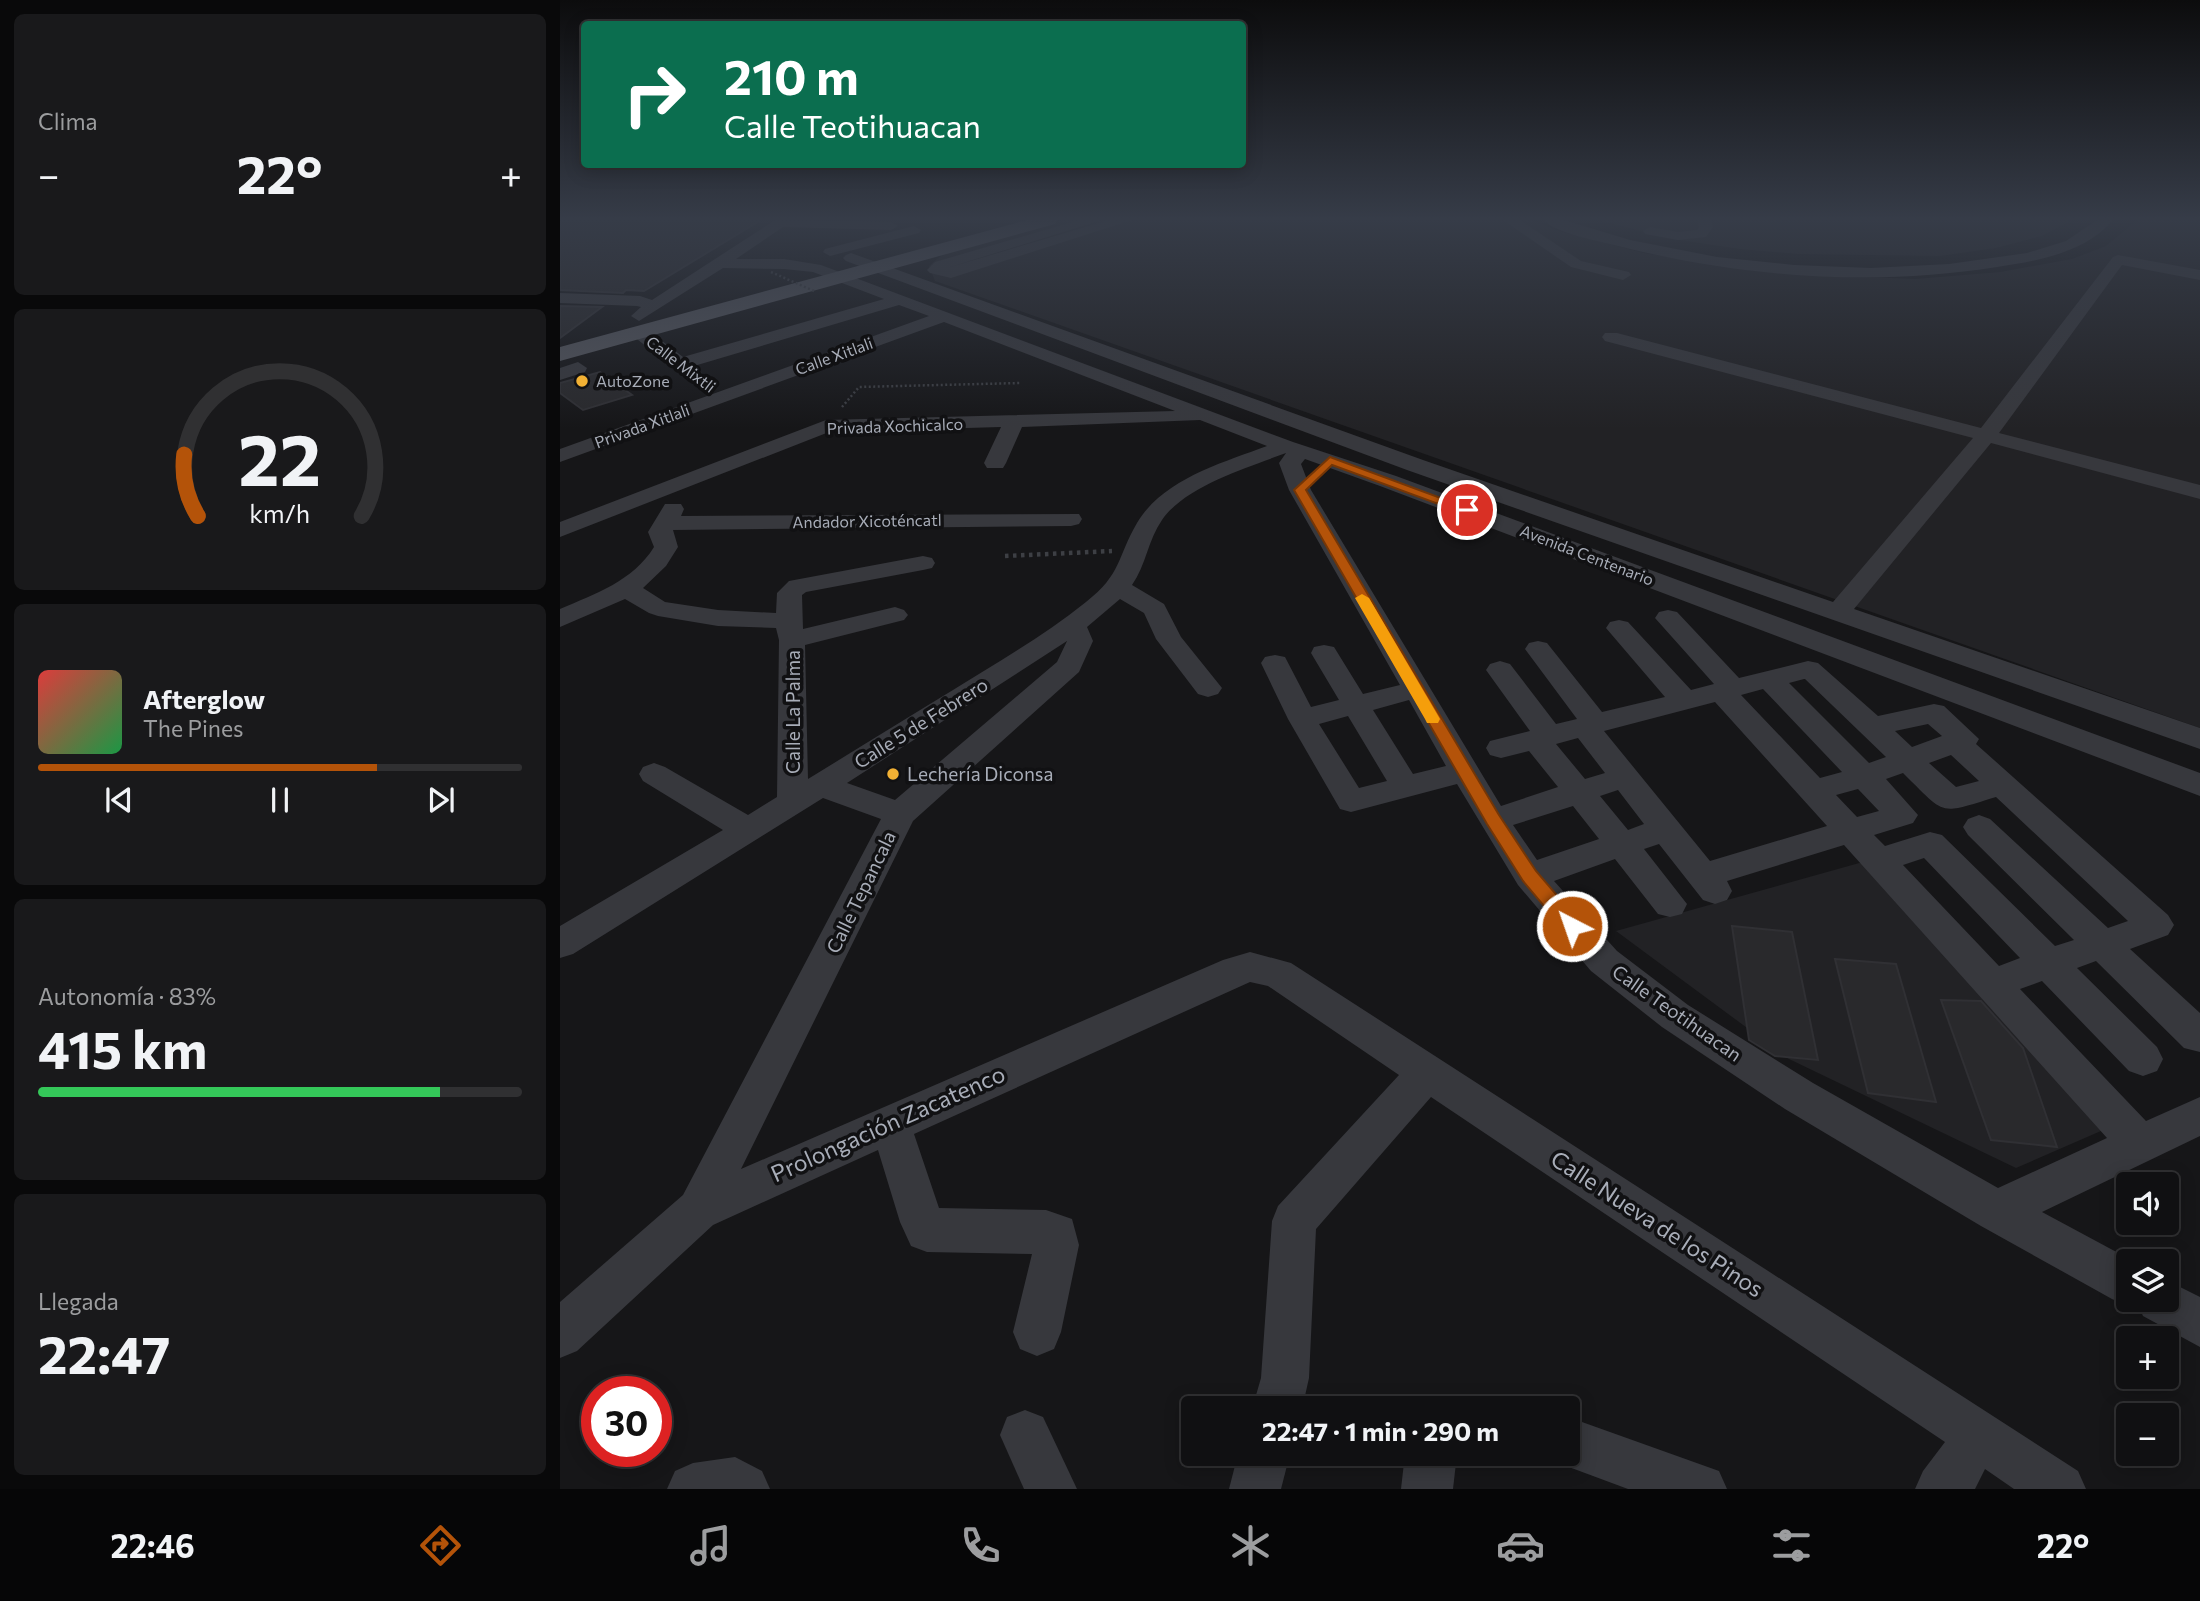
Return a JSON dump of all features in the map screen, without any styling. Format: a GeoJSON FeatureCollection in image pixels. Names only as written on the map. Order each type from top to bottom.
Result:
{"type":"FeatureCollection","features":[{"type":"Feature","properties":{"kind":"main road"},"geometry":{"type":"LineString","coordinates":[[565,365],[643,318],[742,289]]}},
{"type":"Feature","properties":{"kind":"main road"},"geometry":{"type":"LineString","coordinates":[[560,336],[758,289]]}},
{"type":"Feature","properties":{"kind":"street"},"geometry":{"type":"LineString","coordinates":[[560,298],[640,301],[643,318],[679,289]]}},
{"type":"Feature","properties":{"kind":"street"},"geometry":{"type":"LineString","coordinates":[[680,364],[903,289]]}},
{"type":"Feature","properties":{"kind":"street","name":"Avenida Centenario"},"geometry":{"type":"LineString","coordinates":[[905,289],[946,316],[1252,433],[1388,481],[2200,785]]}},
{"type":"Feature","properties":{"kind":"street","name":"Avenida Centenario"},"geometry":{"type":"LineString","coordinates":[[905,289],[1161,374],[1836,614],[2200,739]]}},
{"type":"Feature","properties":{"kind":"street"},"geometry":{"type":"LineString","coordinates":[[1836,614],[1985,438],[2097,289]]}},
{"type":"Feature","properties":{"kind":"street","name":"Calle Xitlali"},"geometry":{"type":"LineString","coordinates":[[723,396],[946,316]]}},
{"type":"Feature","properties":{"kind":"street","name":"Calle Mixtli"},"geometry":{"type":"LineString","coordinates":[[643,318],[680,364],[723,396]]}},
{"type":"Feature","properties":{"kind":"street"},"geometry":{"type":"LineString","coordinates":[[1611,337],[1985,438],[2200,492]]}},
{"type":"Feature","properties":{"kind":"street"},"geometry":{"type":"LineString","coordinates":[[1122,419],[1131,385],[1161,374]]}},
{"type":"Feature","properties":{"kind":"street","name":"Privada Xitlali"},"geometry":{"type":"LineString","coordinates":[[560,456],[723,396]]}},
{"type":"Feature","properties":{"kind":"street","name":"Privada Xochicalco"},"geometry":{"type":"LineString","coordinates":[[560,530],[826,426],[1207,415]]}},
{"type":"Feature","properties":{"kind":"street"},"geometry":{"type":"LineString","coordinates":[[995,463],[1014,422]]}},
{"type":"Feature","properties":{"kind":"street"},"geometry":{"type":"LineString","coordinates":[[1242,462],[1252,433]]}},
{"type":"Feature","properties":{"kind":"street","name":"Calle 5 de Febrero"},"geometry":{"type":"LineString","coordinates":[[560,944],[822,786],[1073,625],[1118,587],[1130,567],[1146,526],[1158,510],[1177,495],[1242,462],[1293,448]]}},
{"type":"Feature","properties":{"kind":"street","name":"Calle Teotihuacan"},"geometry":{"type":"LineString","coordinates":[[1293,448],[1290,464],[1300,490],[1415,691],[1493,820],[1530,876],[1604,961],[1675,1016],[1799,1096],[1996,1211],[2116,1276]]}},
{"type":"Feature","properties":{"kind":"street"},"geometry":{"type":"LineString","coordinates":[[1300,490],[1330,461]]}},
{"type":"Feature","properties":{"kind":"street"},"geometry":{"type":"LineString","coordinates":[[1388,481],[1415,465]]}},
{"type":"Feature","properties":{"kind":"street"},"geometry":{"type":"LineString","coordinates":[[560,619],[627,589],[660,560],[666,547],[660,532],[663,523],[697,475]]}},
{"type":"Feature","properties":{"kind":"street","name":"Andador Xicoténcatl"},"geometry":{"type":"LineString","coordinates":[[663,523],[1071,519]]}},
{"type":"Feature","properties":{"kind":"street","name":"Calle La Palma"},"geometry":{"type":"LineString","coordinates":[[793,802],[790,593],[799,586],[923,563]]}},
{"type":"Feature","properties":{"kind":"street"},"geometry":{"type":"LineString","coordinates":[[1118,587],[1155,609],[1169,639],[1208,688]]}},
{"type":"Feature","properties":{"kind":"street"},"geometry":{"type":"LineString","coordinates":[[627,589],[658,608],[790,630],[895,615]]}},
{"type":"Feature","properties":{"kind":"street"},"geometry":{"type":"LineString","coordinates":[[1668,618],[1813,791],[2139,1143]]}},
{"type":"Feature","properties":{"kind":"street","name":"Calle Tepancala"},"geometry":{"type":"LineString","coordinates":[[698,1210],[900,814],[1069,666],[1080,641],[1073,625]]}},
{"type":"Feature","properties":{"kind":"street"},"geometry":{"type":"LineString","coordinates":[[1619,628],[1685,701]]}},
{"type":"Feature","properties":{"kind":"street"},"geometry":{"type":"LineString","coordinates":[[1538,649],[1625,777],[1710,884],[1850,831],[1902,815],[1769,679]]}},
{"type":"Feature","properties":{"kind":"street"},"geometry":{"type":"LineString","coordinates":[[1325,653],[1405,786]]}},
{"type":"Feature","properties":{"kind":"street"},"geometry":{"type":"LineString","coordinates":[[1275,663],[1302,719],[1350,801],[1464,772]]}},
{"type":"Feature","properties":{"kind":"street"},"geometry":{"type":"LineString","coordinates":[[1500,670],[1579,791],[1670,904]]}},
{"type":"Feature","properties":{"kind":"street"},"geometry":{"type":"LineString","coordinates":[[1501,748],[1811,670],[1950,800],[2002,785]]}},
{"type":"Feature","properties":{"kind":"street"},"geometry":{"type":"LineString","coordinates":[[1302,719],[1415,691]]}},
{"type":"Feature","properties":{"kind":"street"},"geometry":{"type":"LineString","coordinates":[[1813,791],[1864,776],[1964,738],[1936,713],[1873,727]]}},
{"type":"Feature","properties":{"kind":"street"},"geometry":{"type":"LineString","coordinates":[[1955,742],[2156,925],[1991,984]]}},
{"type":"Feature","properties":{"kind":"street"},"geometry":{"type":"LineString","coordinates":[[654,774],[747,829]]}},
{"type":"Feature","properties":{"kind":"street"},"geometry":{"type":"LineString","coordinates":[[1493,820],[1625,777]]}},
{"type":"Feature","properties":{"kind":"street"},"geometry":{"type":"LineString","coordinates":[[822,786],[900,814]]}},
{"type":"Feature","properties":{"kind":"street"},"geometry":{"type":"LineString","coordinates":[[2033,813],[1979,827],[2198,1036]]}},
{"type":"Feature","properties":{"kind":"street"},"geometry":{"type":"LineString","coordinates":[[1530,876],[1666,829]]}},
{"type":"Feature","properties":{"kind":"street"},"geometry":{"type":"LineString","coordinates":[[1878,861],[1930,844],[2143,1059]]}},
{"type":"Feature","properties":{"kind":"street","name":"Prolongación Zacatenco"},"geometry":{"type":"LineString","coordinates":[[560,1334],[698,1210],[890,1123],[1250,967]]}},
{"type":"Feature","properties":{"kind":"street","name":"Calle Nueva de los Pinos"},"geometry":{"type":"LineString","coordinates":[[1250,967],[1278,974],[2060,1489]]}},
{"type":"Feature","properties":{"kind":"street"},"geometry":{"type":"LineString","coordinates":[[1280,1396],[1285,1378],[1294,1221],[1427,1073]]}},
{"type":"Feature","properties":{"kind":"street"},"geometry":{"type":"LineString","coordinates":[[1996,1211],[2139,1143],[2198,1120]]}},
{"type":"Feature","properties":{"kind":"street"},"geometry":{"type":"LineString","coordinates":[[890,1123],[922,1222],[927,1230],[1046,1232],[1056,1235],[1057,1245],[1037,1332]]}},
{"type":"Feature","properties":{"kind":"street"},"geometry":{"type":"LineString","coordinates":[[2179,1311],[2200,1323]]}},
{"type":"Feature","properties":{"kind":"street"},"geometry":{"type":"LineString","coordinates":[[1941,1489],[1959,1468],[1976,1433]]}},
{"type":"Feature","properties":{"kind":"street"},"geometry":{"type":"LineString","coordinates":[[1025,1434],[1051,1489]]}},
{"type":"Feature","properties":{"kind":"street"},"geometry":{"type":"LineString","coordinates":[[1580,1446],[1701,1489]]}},
{"type":"Feature","properties":{"kind":"street"},"geometry":{"type":"LineString","coordinates":[[1255,1489],[1261,1466]]}},
{"type":"Feature","properties":{"kind":"street"},"geometry":{"type":"LineString","coordinates":[[1427,1489],[1430,1466]]}},
{"type":"Feature","properties":{"kind":"street"},"geometry":{"type":"LineString","coordinates":[[693,1489],[735,1483],[744,1488]]}},
{"type":"Feature","properties":{"kind":"path"},"geometry":{"type":"LineString","coordinates":[[826,426],[859,387],[1020,383]]}},
{"type":"Feature","properties":{"kind":"path"},"geometry":{"type":"LineString","coordinates":[[1005,556],[1137,550]]}},
{"type":"Feature","properties":{"kind":"shaded area"},"geometry":{"type":"Polygon","coordinates":[[[959,289],[2200,289],[2200,728],[959,289]]]}},
{"type":"Feature","properties":{"kind":"shaded area"},"geometry":{"type":"Polygon","coordinates":[[[1870,860],[2117,1124],[2016,1168],[1789,1059],[1616,931],[1870,860]]]}},
{"type":"Feature","properties":{"kind":"building"},"geometry":{"type":"Polygon","coordinates":[[[646,289],[626,290],[623,293],[560,290],[646,289]]]}},
{"type":"Feature","properties":{"kind":"building"},"geometry":{"type":"Polygon","coordinates":[[[560,306],[602,307],[560,338],[560,306]]]}},
{"type":"Feature","properties":{"kind":"building"},"geometry":{"type":"Polygon","coordinates":[[[600,372],[632,395],[583,410],[560,393],[560,383],[600,372]]]}},
{"type":"Feature","properties":{"kind":"building"},"geometry":{"type":"Polygon","coordinates":[[[1732,926],[1792,932],[1818,1060],[1775,1056],[1749,1040],[1732,926]]]}},
{"type":"Feature","properties":{"kind":"building"},"geometry":{"type":"Polygon","coordinates":[[[1835,959],[1896,964],[1936,1102],[1868,1093],[1835,959]]]}},
{"type":"Feature","properties":{"kind":"building"},"geometry":{"type":"Polygon","coordinates":[[[1941,1000],[1981,1001],[2023,1048],[2057,1147],[1991,1140],[1941,1000]]]}},
{"type":"Feature","properties":{"kind":"slow traffic"},"geometry":{"type":"LineString","coordinates":[[1362,598],[1432,719]]}},
{"type":"Feature","properties":{"kind":"place","name":"AutoZone"},"geometry":{"type":"Point","coordinates":[582,381]}},
{"type":"Feature","properties":{"kind":"place","name":"Lechería Diconsa"},"geometry":{"type":"Point","coordinates":[893,774]}},
{"type":"Feature","properties":{"kind":"route"},"geometry":{"type":"LineString","coordinates":[[1467,510],[1330,461],[1300,490],[1415,691],[1493,820],[1530,876],[1572,926]]}}]}
